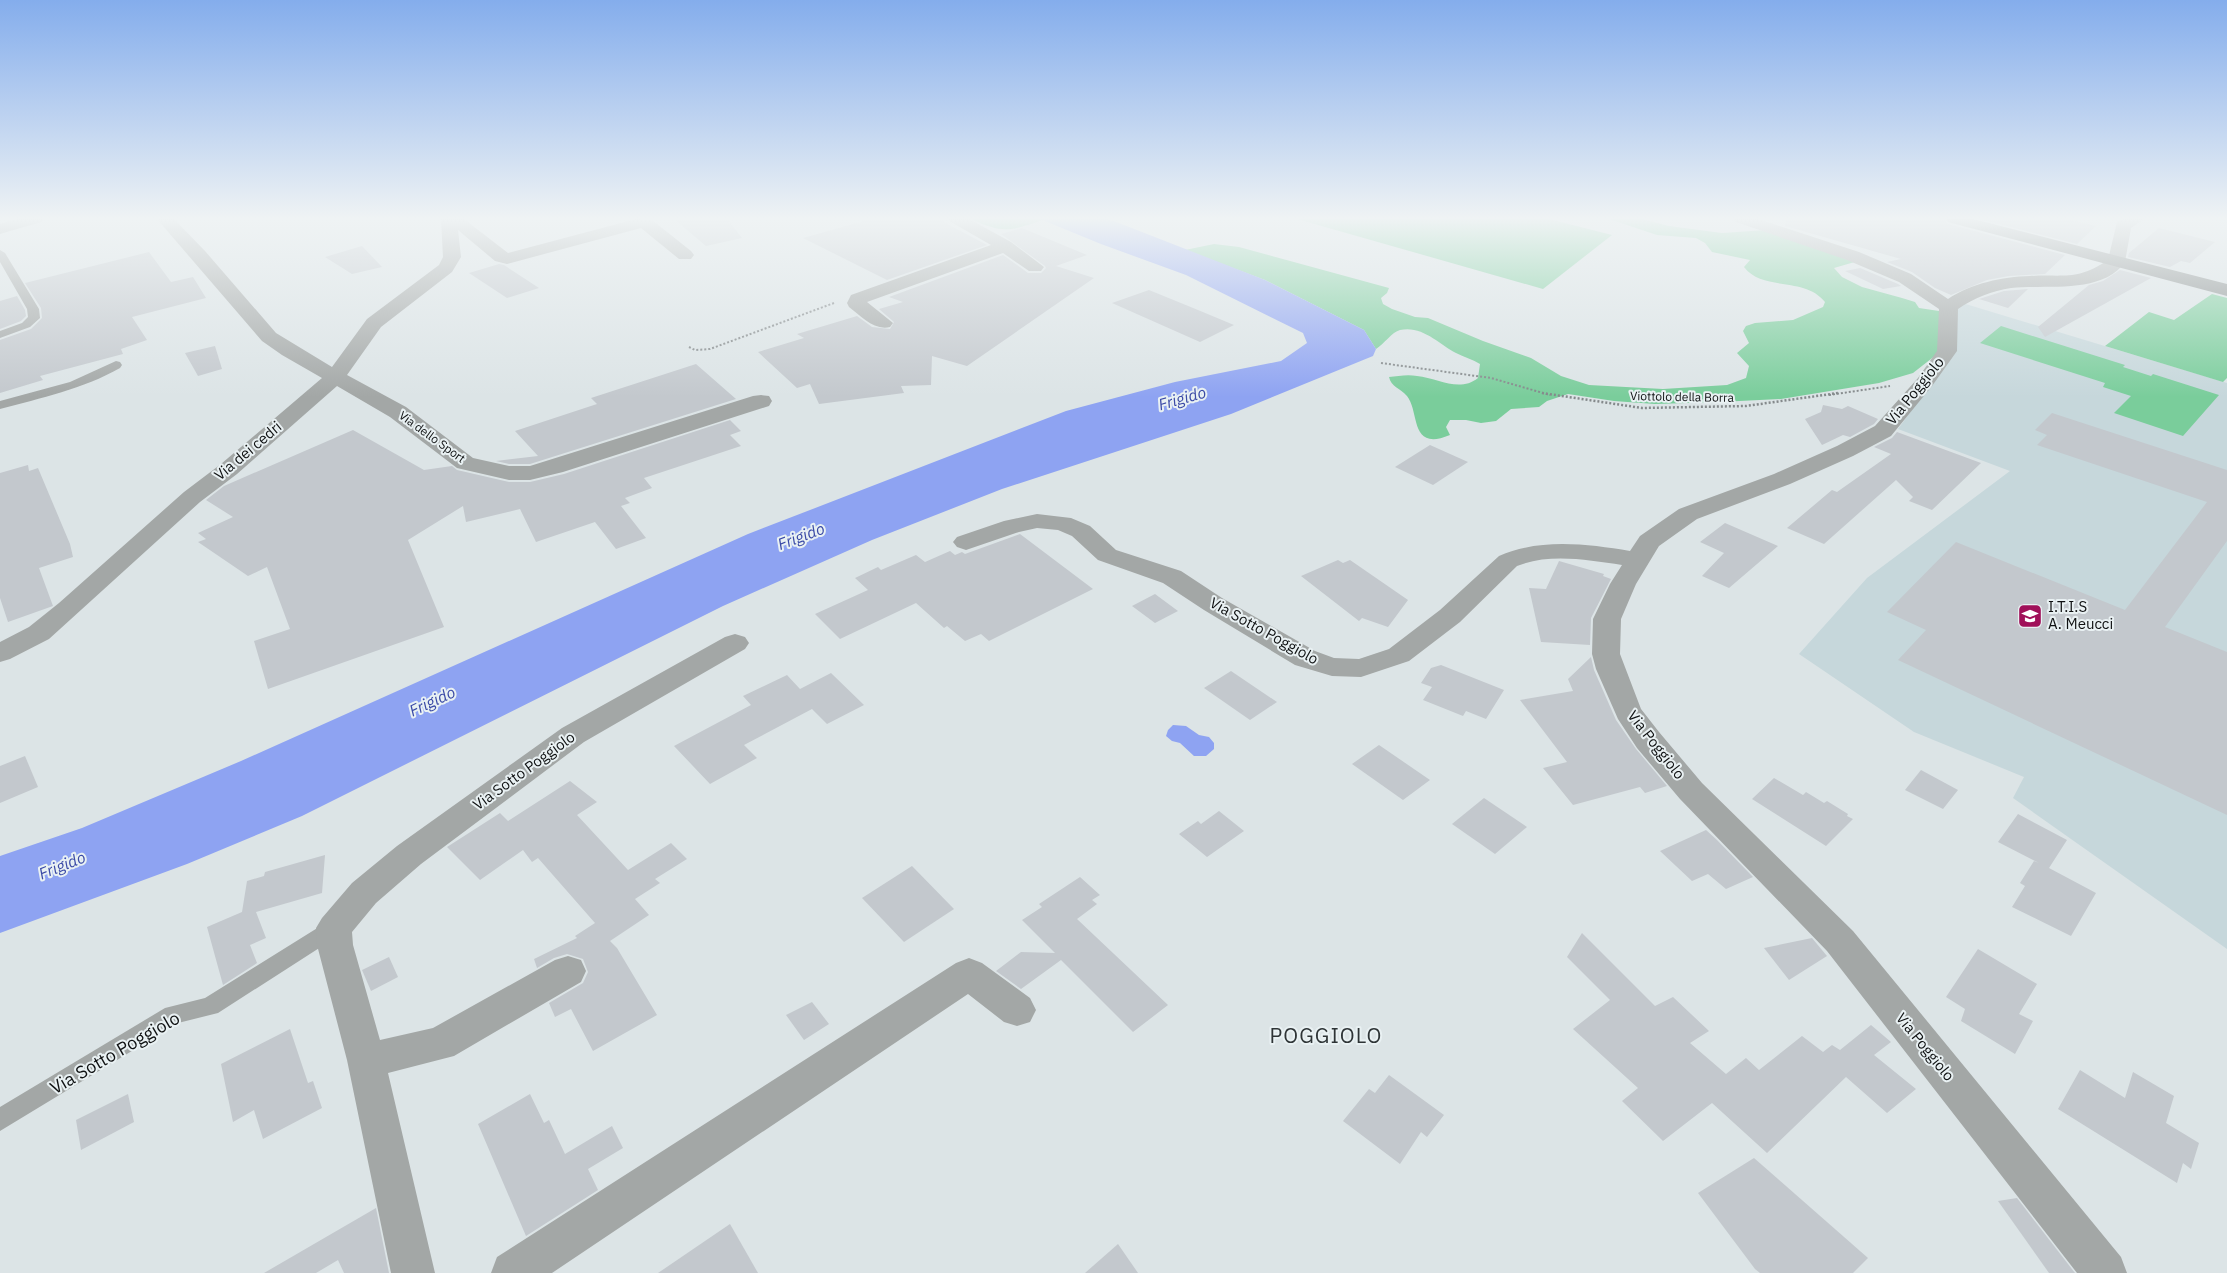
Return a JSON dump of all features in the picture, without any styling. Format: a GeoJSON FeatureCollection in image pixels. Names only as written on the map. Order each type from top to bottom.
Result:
{"type":"FeatureCollection","features":[{"type":"Feature","properties":{"kind":"main road"},"geometry":{"type":"LineString","coordinates":[[2181,278],[2227,290]]}},
{"type":"Feature","properties":{"kind":"street","name":"Via dello Sport"},"geometry":{"type":"LineString","coordinates":[[219,278],[269,337],[398,412],[465,463],[509,472],[530,473],[555,467],[761,401]]}},
{"type":"Feature","properties":{"kind":"street","name":"Via dei cedri"},"geometry":{"type":"LineString","coordinates":[[0,653],[39,633],[61,615],[202,488],[229,469],[335,377],[374,323],[432,278]]}},
{"type":"Feature","properties":{"kind":"street"},"geometry":{"type":"LineString","coordinates":[[883,322],[856,303],[858,299],[915,278]]}},
{"type":"Feature","properties":{"kind":"street"},"geometry":{"type":"LineString","coordinates":[[1906,278],[1948,307],[1959,298],[1980,290],[2016,282],[2075,281],[2084,278]]}},
{"type":"Feature","properties":{"kind":"street","name":"Via Poggiolo"},"geometry":{"type":"LineString","coordinates":[[1948,307],[1949,330],[1947,351],[1925,382],[1883,431],[1845,451],[1782,479],[1688,514],[1648,541],[1636,560],[1607,619],[1606,654],[1628,712],[1648,740],[1691,791],[1840,941],[2105,1273]]}},
{"type":"Feature","properties":{"kind":"street","name":"Via Sotto Poggiolo"},"geometry":{"type":"LineString","coordinates":[[966,542],[1013,526],[1037,521],[1062,523],[1082,531],[1107,555],[1172,577],[1305,658],[1332,667],[1361,668],[1399,655],[1450,616],[1508,561],[1516,556],[1538,553],[1579,553],[1636,560]]}},
{"type":"Feature","properties":{"kind":"street","name":"Via Sotto Poggiolo"},"geometry":{"type":"LineString","coordinates":[[334,928],[364,892],[401,862],[573,735],[735,643]]}},
{"type":"Feature","properties":{"kind":"street"},"geometry":{"type":"LineString","coordinates":[[334,928],[335,945],[366,1060],[413,1273]]}},
{"type":"Feature","properties":{"kind":"street"},"geometry":{"type":"LineString","coordinates":[[366,1060],[440,1044],[568,971]]}},
{"type":"Feature","properties":{"kind":"street"},"geometry":{"type":"LineString","coordinates":[[513,1273],[969,974],[1016,1010]]}},
{"type":"Feature","properties":{"kind":"lane"},"geometry":{"type":"LineString","coordinates":[[0,335],[26,325],[34,318],[33,309],[15,278]]}},
{"type":"Feature","properties":{"kind":"lane"},"geometry":{"type":"LineString","coordinates":[[0,405],[75,385],[97,377],[116,366]]}},
{"type":"Feature","properties":{"kind":"lane","name":"Via Sotto Poggiolo"},"geometry":{"type":"LineString","coordinates":[[0,1120],[173,1015],[210,1006],[334,928]]}},
{"type":"Feature","properties":{"kind":"path","name":"Viottolo della Borra"},"geometry":{"type":"LineString","coordinates":[[1381,363],[1491,378],[1540,393],[1642,408],[1746,406],[1925,382]]}},
{"type":"Feature","properties":{"kind":"shaded area","name":"I.T.I.S A. Meucci"},"geometry":{"type":"Polygon","coordinates":[[[1959,302],[2227,383],[2227,949],[2013,798],[2024,777],[1914,732],[1799,654],[1867,578],[2010,471],[1898,429],[1948,360],[1959,302]]]}},
{"type":"Feature","properties":{"kind":"green space"},"geometry":{"type":"Polygon","coordinates":[[[1261,278],[1354,278],[1389,288],[1387,293],[1381,298],[1383,304],[1392,309],[1415,317],[1428,318],[1483,341],[1531,358],[1561,376],[1589,385],[1663,389],[1727,385],[1746,378],[1749,366],[1737,353],[1749,343],[1743,331],[1746,326],[1755,323],[1793,320],[1823,307],[1825,302],[1817,294],[1807,289],[1761,278],[1845,278],[1862,287],[1915,302],[1919,308],[1939,311],[1940,344],[1936,355],[1913,373],[1879,383],[1781,399],[1655,404],[1614,401],[1568,394],[1547,401],[1539,407],[1511,409],[1496,421],[1481,423],[1466,420],[1450,420],[1446,427],[1450,435],[1437,439],[1428,438],[1418,428],[1411,403],[1407,396],[1394,385],[1389,377],[1414,375],[1448,383],[1463,384],[1478,378],[1480,364],[1456,353],[1430,336],[1416,330],[1397,331],[1376,349],[1364,330],[1261,278]]]}},
{"type":"Feature","properties":{"kind":"green space"},"geometry":{"type":"Polygon","coordinates":[[[1506,278],[1557,278],[1543,289],[1506,278]]]}},
{"type":"Feature","properties":{"kind":"green space"},"geometry":{"type":"Polygon","coordinates":[[[2212,294],[2227,298],[2227,378],[2223,382],[2105,346],[2149,312],[2174,320],[2212,294]]]}},
{"type":"Feature","properties":{"kind":"green space"},"geometry":{"type":"Polygon","coordinates":[[[2001,326],[2125,365],[2123,367],[2151,376],[2153,374],[2219,395],[2183,436],[2114,413],[2131,396],[2103,387],[2105,383],[1980,343],[2001,326]]]}},
{"type":"Feature","properties":{"kind":"water","name":"Frigido"},"geometry":{"type":"Polygon","coordinates":[[[1193,278],[1261,278],[1364,330],[1376,349],[1373,356],[1231,414],[1002,489],[872,540],[723,606],[302,816],[187,864],[0,933],[0,856],[82,828],[241,761],[748,534],[1066,411],[1175,382],[1281,361],[1307,343],[1303,333],[1193,278]]]}},
{"type":"Feature","properties":{"kind":"water"},"geometry":{"type":"Polygon","coordinates":[[[1173,725],[1186,726],[1199,735],[1209,737],[1214,743],[1214,749],[1206,756],[1194,756],[1180,743],[1172,741],[1166,736],[1168,730],[1173,725]]]}},
{"type":"Feature","properties":{"kind":"building"},"geometry":{"type":"Polygon","coordinates":[[[43,278],[168,278],[171,282],[194,278],[206,298],[132,317],[147,340],[121,349],[123,354],[40,376],[43,380],[0,393],[0,340],[31,329],[42,318],[41,308],[25,283],[43,278]]]}},
{"type":"Feature","properties":{"kind":"building"},"geometry":{"type":"Polygon","coordinates":[[[477,278],[524,278],[539,288],[507,298],[477,278]]]}},
{"type":"Feature","properties":{"kind":"building"},"geometry":{"type":"Polygon","coordinates":[[[939,278],[1093,278],[967,366],[932,356],[931,385],[901,386],[904,393],[819,404],[810,384],[797,388],[758,352],[804,338],[797,334],[857,316],[872,327],[890,329],[894,322],[879,309],[903,302],[889,297],[939,278]]]}},
{"type":"Feature","properties":{"kind":"building"},"geometry":{"type":"Polygon","coordinates":[[[1861,278],[1885,278],[1901,286],[1883,289],[1861,278]]]}},
{"type":"Feature","properties":{"kind":"building"},"geometry":{"type":"Polygon","coordinates":[[[1921,278],[1996,278],[1987,280],[1951,295],[1935,288],[1921,278]]]}},
{"type":"Feature","properties":{"kind":"building"},"geometry":{"type":"Polygon","coordinates":[[[2107,278],[2150,278],[2045,337],[2038,327],[2089,285],[2107,278]]]}},
{"type":"Feature","properties":{"kind":"building"},"geometry":{"type":"Polygon","coordinates":[[[2028,289],[2008,308],[1979,299],[2004,291],[2028,289]]]}},
{"type":"Feature","properties":{"kind":"building"},"geometry":{"type":"Polygon","coordinates":[[[1149,290],[1234,325],[1200,342],[1112,303],[1149,290]]]}},
{"type":"Feature","properties":{"kind":"building"},"geometry":{"type":"Polygon","coordinates":[[[17,296],[25,310],[26,316],[21,321],[0,329],[0,301],[17,296]]]}},
{"type":"Feature","properties":{"kind":"building"},"geometry":{"type":"Polygon","coordinates":[[[215,346],[222,369],[198,376],[185,353],[215,346]]]}},
{"type":"Feature","properties":{"kind":"building"},"geometry":{"type":"Polygon","coordinates":[[[696,364],[736,399],[530,464],[509,464],[496,461],[538,456],[515,431],[597,404],[591,398],[696,364]]]}},
{"type":"Feature","properties":{"kind":"building"},"geometry":{"type":"Polygon","coordinates":[[[1823,405],[1842,409],[1848,406],[1878,419],[1874,424],[1850,437],[1843,435],[1822,445],[1805,419],[1821,412],[1823,405]]]}},
{"type":"Feature","properties":{"kind":"building"},"geometry":{"type":"Polygon","coordinates":[[[2052,413],[2227,470],[2227,541],[2165,627],[2227,652],[2227,815],[1898,660],[1926,630],[1887,612],[1956,542],[2125,610],[2207,502],[2037,445],[2047,435],[2035,430],[2052,413]]]}},
{"type":"Feature","properties":{"kind":"building"},"geometry":{"type":"Polygon","coordinates":[[[730,420],[741,431],[730,435],[741,446],[644,478],[652,488],[625,498],[630,503],[621,506],[646,538],[616,549],[595,522],[536,542],[520,509],[466,522],[463,506],[408,540],[444,627],[268,689],[254,641],[290,629],[267,567],[248,576],[198,542],[206,539],[198,533],[233,517],[206,500],[224,486],[353,430],[424,470],[452,466],[457,470],[509,482],[530,482],[564,474],[730,420]]]}},
{"type":"Feature","properties":{"kind":"building"},"geometry":{"type":"Polygon","coordinates":[[[1897,432],[1981,463],[1932,510],[1909,501],[1913,497],[1896,480],[1824,544],[1787,528],[1832,490],[1837,492],[1891,454],[1874,447],[1892,438],[1897,432]]]}},
{"type":"Feature","properties":{"kind":"building"},"geometry":{"type":"Polygon","coordinates":[[[1430,445],[1468,462],[1433,485],[1395,467],[1430,445]]]}},
{"type":"Feature","properties":{"kind":"building"},"geometry":{"type":"Polygon","coordinates":[[[28,465],[29,471],[38,468],[70,544],[73,557],[39,568],[53,606],[8,622],[0,598],[0,473],[28,465]]]}},
{"type":"Feature","properties":{"kind":"building"},"geometry":{"type":"Polygon","coordinates":[[[1725,523],[1778,546],[1729,588],[1702,576],[1724,553],[1700,542],[1725,523]]]}},
{"type":"Feature","properties":{"kind":"building"},"geometry":{"type":"Polygon","coordinates":[[[1020,534],[1093,589],[989,641],[981,634],[965,641],[947,626],[944,628],[916,603],[840,639],[815,614],[868,590],[855,578],[878,567],[881,570],[916,555],[925,562],[950,551],[955,555],[962,552],[965,554],[1020,534]]]}},
{"type":"Feature","properties":{"kind":"building"},"geometry":{"type":"Polygon","coordinates":[[[1338,560],[1343,563],[1350,560],[1408,600],[1388,627],[1362,618],[1359,621],[1301,576],[1338,560]]]}},
{"type":"Feature","properties":{"kind":"building"},"geometry":{"type":"Polygon","coordinates":[[[1559,561],[1604,574],[1603,576],[1611,579],[1591,618],[1590,645],[1541,642],[1529,588],[1546,589],[1559,561]]]}},
{"type":"Feature","properties":{"kind":"building"},"geometry":{"type":"Polygon","coordinates":[[[1155,594],[1178,611],[1155,623],[1132,606],[1155,594]]]}},
{"type":"Feature","properties":{"kind":"building"},"geometry":{"type":"Polygon","coordinates":[[[1591,657],[1594,670],[1616,720],[1636,749],[1667,786],[1645,793],[1640,787],[1573,805],[1543,768],[1567,762],[1520,700],[1573,691],[1568,679],[1591,657]]]}},
{"type":"Feature","properties":{"kind":"building"},"geometry":{"type":"Polygon","coordinates":[[[1441,665],[1504,690],[1486,719],[1466,711],[1463,716],[1423,700],[1432,687],[1421,683],[1431,668],[1441,665]]]}},
{"type":"Feature","properties":{"kind":"building"},"geometry":{"type":"Polygon","coordinates":[[[1231,671],[1277,702],[1250,720],[1204,688],[1231,671]]]}},
{"type":"Feature","properties":{"kind":"building"},"geometry":{"type":"Polygon","coordinates":[[[831,673],[864,705],[827,724],[812,709],[744,745],[757,758],[710,784],[674,746],[751,705],[743,696],[787,675],[800,689],[831,673]]]}},
{"type":"Feature","properties":{"kind":"building"},"geometry":{"type":"Polygon","coordinates":[[[1379,745],[1430,780],[1403,800],[1352,764],[1379,745]]]}},
{"type":"Feature","properties":{"kind":"building"},"geometry":{"type":"Polygon","coordinates":[[[25,756],[38,787],[0,803],[0,766],[25,756]]]}},
{"type":"Feature","properties":{"kind":"building"},"geometry":{"type":"Polygon","coordinates":[[[1921,770],[1958,790],[1943,809],[1905,790],[1921,770]]]}},
{"type":"Feature","properties":{"kind":"building"},"geometry":{"type":"Polygon","coordinates":[[[1774,778],[1803,795],[1806,792],[1824,803],[1827,801],[1853,819],[1826,846],[1752,799],[1774,778]]]}},
{"type":"Feature","properties":{"kind":"building"},"geometry":{"type":"Polygon","coordinates":[[[570,781],[597,802],[577,815],[628,870],[671,843],[687,859],[655,879],[660,883],[635,899],[649,915],[610,941],[617,948],[657,1015],[593,1051],[571,1009],[555,1017],[549,1003],[583,983],[588,972],[583,959],[567,954],[554,958],[537,968],[534,959],[577,938],[575,936],[595,923],[538,858],[532,862],[523,850],[480,880],[447,847],[500,813],[508,821],[570,781]]]}},
{"type":"Feature","properties":{"kind":"building"},"geometry":{"type":"Polygon","coordinates":[[[1484,798],[1527,827],[1495,854],[1452,824],[1484,798]]]}},
{"type":"Feature","properties":{"kind":"building"},"geometry":{"type":"Polygon","coordinates":[[[1219,811],[1244,831],[1207,857],[1179,834],[1198,821],[1201,824],[1219,811]]]}},
{"type":"Feature","properties":{"kind":"building"},"geometry":{"type":"Polygon","coordinates":[[[2018,814],[2067,840],[2049,868],[2096,893],[2071,936],[2012,907],[2025,886],[2020,883],[2034,861],[2039,863],[1998,842],[2018,814]]]}},
{"type":"Feature","properties":{"kind":"building"},"geometry":{"type":"Polygon","coordinates":[[[1706,830],[1753,877],[1726,889],[1708,874],[1692,881],[1660,851],[1706,830]]]}},
{"type":"Feature","properties":{"kind":"building"},"geometry":{"type":"Polygon","coordinates":[[[325,855],[322,893],[256,912],[266,938],[250,945],[257,963],[223,985],[207,927],[242,912],[247,881],[264,876],[265,872],[325,855]]]}},
{"type":"Feature","properties":{"kind":"building"},"geometry":{"type":"Polygon","coordinates":[[[912,866],[954,909],[904,942],[862,898],[912,866]]]}},
{"type":"Feature","properties":{"kind":"building"},"geometry":{"type":"Polygon","coordinates":[[[1080,877],[1100,895],[1092,900],[1097,904],[1077,919],[1168,1005],[1133,1032],[1061,960],[1021,989],[996,971],[1021,952],[1055,953],[1022,920],[1042,907],[1039,904],[1080,877]]]}},
{"type":"Feature","properties":{"kind":"building"},"geometry":{"type":"Polygon","coordinates":[[[1582,933],[1655,1006],[1673,997],[1709,1031],[1690,1043],[1726,1074],[1746,1058],[1759,1070],[1802,1036],[1823,1052],[1832,1045],[1840,1050],[1871,1025],[1891,1042],[1874,1055],[1916,1089],[1887,1113],[1846,1077],[1767,1153],[1712,1103],[1663,1141],[1622,1101],[1638,1088],[1573,1029],[1610,1000],[1567,957],[1582,933]]]}},
{"type":"Feature","properties":{"kind":"building"},"geometry":{"type":"Polygon","coordinates":[[[1812,938],[1827,956],[1789,980],[1764,948],[1812,938]]]}},
{"type":"Feature","properties":{"kind":"building"},"geometry":{"type":"Polygon","coordinates":[[[1978,949],[2037,984],[2019,1014],[2033,1021],[2015,1054],[1961,1021],[1965,1009],[1946,997],[1978,949]]]}},
{"type":"Feature","properties":{"kind":"building"},"geometry":{"type":"Polygon","coordinates":[[[389,957],[398,977],[371,991],[362,970],[389,957]]]}},
{"type":"Feature","properties":{"kind":"building"},"geometry":{"type":"Polygon","coordinates":[[[812,1002],[829,1024],[804,1040],[786,1015],[812,1002]]]}},
{"type":"Feature","properties":{"kind":"building"},"geometry":{"type":"Polygon","coordinates":[[[290,1029],[308,1083],[313,1081],[322,1108],[263,1139],[254,1110],[233,1122],[221,1064],[290,1029]]]}},
{"type":"Feature","properties":{"kind":"building"},"geometry":{"type":"Polygon","coordinates":[[[2080,1070],[2125,1098],[2133,1072],[2174,1096],[2166,1123],[2199,1143],[2191,1169],[2183,1163],[2177,1183],[2058,1109],[2080,1070]]]}},
{"type":"Feature","properties":{"kind":"building"},"geometry":{"type":"Polygon","coordinates":[[[1389,1075],[1444,1115],[1427,1137],[1421,1132],[1400,1164],[1343,1121],[1369,1089],[1375,1093],[1389,1075]]]}},
{"type":"Feature","properties":{"kind":"building"},"geometry":{"type":"Polygon","coordinates":[[[128,1094],[134,1122],[81,1150],[76,1120],[128,1094]]]}},
{"type":"Feature","properties":{"kind":"building"},"geometry":{"type":"Polygon","coordinates":[[[530,1094],[544,1123],[549,1120],[565,1154],[612,1126],[623,1148],[588,1169],[598,1190],[526,1236],[478,1124],[530,1094]]]}},
{"type":"Feature","properties":{"kind":"building"},"geometry":{"type":"Polygon","coordinates":[[[1754,1158],[1868,1258],[1853,1273],[1760,1273],[1755,1269],[1698,1193],[1754,1158]]]}},
{"type":"Feature","properties":{"kind":"building"},"geometry":{"type":"Polygon","coordinates":[[[2017,1198],[2075,1273],[2049,1273],[1998,1201],[2017,1198]]]}},
{"type":"Feature","properties":{"kind":"building"},"geometry":{"type":"Polygon","coordinates":[[[376,1208],[389,1273],[344,1273],[338,1260],[316,1273],[264,1273],[376,1208]]]}},
{"type":"Feature","properties":{"kind":"building"},"geometry":{"type":"Polygon","coordinates":[[[730,1224],[758,1273],[658,1273],[730,1224]]]}},
{"type":"Feature","properties":{"kind":"building"},"geometry":{"type":"Polygon","coordinates":[[[1118,1244],[1138,1273],[1085,1273],[1118,1244]]]}},
{"type":"Feature","properties":{"kind":"place","name":"I.T.I.S A. Meucci"},"geometry":{"type":"Point","coordinates":[2030,616]}},
{"type":"Feature","properties":{"kind":"district","name":"POGGIOLO"},"geometry":{"type":"Point","coordinates":[1326,1036]}}]}
